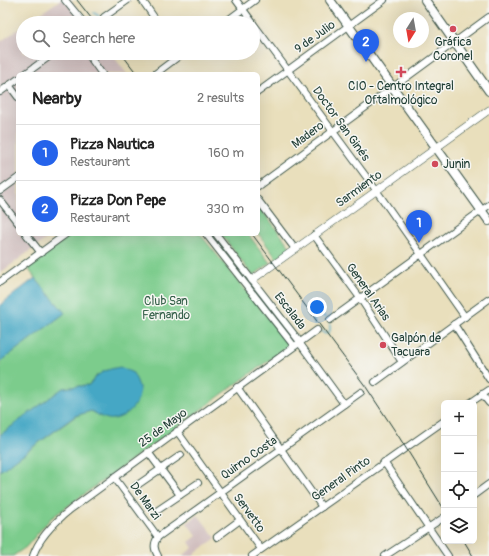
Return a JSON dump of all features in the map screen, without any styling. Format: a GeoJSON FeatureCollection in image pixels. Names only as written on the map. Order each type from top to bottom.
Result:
{"type":"FeatureCollection","features":[{"type":"Feature","properties":{"kind":"main road"},"geometry":{"type":"LineString","coordinates":[[330,0],[489,221]]}},
{"type":"Feature","properties":{"kind":"main road"},"geometry":{"type":"LineString","coordinates":[[425,0],[489,91]]}},
{"type":"Feature","properties":{"kind":"street"},"geometry":{"type":"LineString","coordinates":[[65,0],[78,16]]}},
{"type":"Feature","properties":{"kind":"street"},"geometry":{"type":"LineString","coordinates":[[105,16],[128,0]]}},
{"type":"Feature","properties":{"kind":"street"},"geometry":{"type":"LineString","coordinates":[[142,0],[153,16]]}},
{"type":"Feature","properties":{"kind":"street","name":"Doctor San Ginés"},"geometry":{"type":"LineString","coordinates":[[236,0],[248,16]]}},
{"type":"Feature","properties":{"kind":"street"},"geometry":{"type":"LineString","coordinates":[[233,16],[255,0]]}},
{"type":"Feature","properties":{"kind":"street","name":"9 de Julio"},"geometry":{"type":"LineString","coordinates":[[260,91],[384,0]]}},
{"type":"Feature","properties":{"kind":"street","name":"Madero"},"geometry":{"type":"LineString","coordinates":[[260,185],[489,17]]}},
{"type":"Feature","properties":{"kind":"street","name":"Doctor San Ginés"},"geometry":{"type":"LineString","coordinates":[[260,32],[333,130],[465,317]]}},
{"type":"Feature","properties":{"kind":"street"},"geometry":{"type":"LineString","coordinates":[[28,72],[44,60]]}},
{"type":"Feature","properties":{"kind":"street"},"geometry":{"type":"LineString","coordinates":[[92,60],[101,72]]}},
{"type":"Feature","properties":{"kind":"street"},"geometry":{"type":"LineString","coordinates":[[158,72],[173,60]]}},
{"type":"Feature","properties":{"kind":"street"},"geometry":{"type":"LineString","coordinates":[[0,92],[16,80]]}},
{"type":"Feature","properties":{"kind":"street"},"geometry":{"type":"LineString","coordinates":[[9,85],[16,94]]}},
{"type":"Feature","properties":{"kind":"street","name":"Sarmiento"},"geometry":{"type":"LineString","coordinates":[[247,284],[489,110]]}},
{"type":"Feature","properties":{"kind":"street"},"geometry":{"type":"LineString","coordinates":[[0,191],[16,179]]}},
{"type":"Feature","properties":{"kind":"street"},"geometry":{"type":"LineString","coordinates":[[0,200],[16,220]]}},
{"type":"Feature","properties":{"kind":"street"},"geometry":{"type":"LineString","coordinates":[[260,203],[295,249]]}},
{"type":"Feature","properties":{"kind":"street"},"geometry":{"type":"LineString","coordinates":[[330,320],[489,205]]}},
{"type":"Feature","properties":{"kind":"street","name":"General Arias"},"geometry":{"type":"LineString","coordinates":[[314,235],[360,298],[402,362]]}},
{"type":"Feature","properties":{"kind":"street"},"geometry":{"type":"LineString","coordinates":[[28,236],[41,253]]}},
{"type":"Feature","properties":{"kind":"street"},"geometry":{"type":"LineString","coordinates":[[0,282],[63,236]]}},
{"type":"Feature","properties":{"kind":"street","name":"Escalada"},"geometry":{"type":"LineString","coordinates":[[208,236],[247,284],[294,346]]}},
{"type":"Feature","properties":{"kind":"street","name":"Escalada"},"geometry":{"type":"LineString","coordinates":[[217,236],[247,284],[300,342],[344,404]]}},
{"type":"Feature","properties":{"kind":"street"},"geometry":{"type":"LineString","coordinates":[[375,382],[489,299]]}},
{"type":"Feature","properties":{"kind":"street"},"geometry":{"type":"LineString","coordinates":[[454,324],[489,379]]}},
{"type":"Feature","properties":{"kind":"street","name":"25 de Mayo"},"geometry":{"type":"LineString","coordinates":[[32,555],[39,543],[58,520],[114,477],[316,330]]}},
{"type":"Feature","properties":{"kind":"street"},"geometry":{"type":"LineString","coordinates":[[237,387],[322,507]]}},
{"type":"Feature","properties":{"kind":"street"},"geometry":{"type":"LineString","coordinates":[[474,400],[489,390]]}},
{"type":"Feature","properties":{"kind":"street","name":"Quirno Costa"},"geometry":{"type":"LineString","coordinates":[[158,556],[154,550],[154,545],[158,537],[361,392]]}},
{"type":"Feature","properties":{"kind":"street"},"geometry":{"type":"LineString","coordinates":[[482,394],[489,403]]}},
{"type":"Feature","properties":{"kind":"street","name":"General Pinto"},"geometry":{"type":"LineString","coordinates":[[252,556],[441,423]]}},
{"type":"Feature","properties":{"kind":"street","name":"Servetto"},"geometry":{"type":"LineString","coordinates":[[177,431],[261,549]]}},
{"type":"Feature","properties":{"kind":"street"},"geometry":{"type":"LineString","coordinates":[[148,452],[180,496]]}},
{"type":"Feature","properties":{"kind":"street"},"geometry":{"type":"LineString","coordinates":[[136,486],[181,455]]}},
{"type":"Feature","properties":{"kind":"street"},"geometry":{"type":"LineString","coordinates":[[384,462],[448,556]]}},
{"type":"Feature","properties":{"kind":"street","name":"De Marzi"},"geometry":{"type":"LineString","coordinates":[[114,477],[158,537]]}},
{"type":"Feature","properties":{"kind":"street"},"geometry":{"type":"LineString","coordinates":[[158,510],[198,483]]}},
{"type":"Feature","properties":{"kind":"street"},"geometry":{"type":"LineString","coordinates":[[477,493],[489,484]]}},
{"type":"Feature","properties":{"kind":"street"},"geometry":{"type":"LineString","coordinates":[[385,556],[441,519]]}},
{"type":"Feature","properties":{"kind":"street"},"geometry":{"type":"LineString","coordinates":[[217,537],[240,520]]}},
{"type":"Feature","properties":{"kind":"shaded area"},"geometry":{"type":"Polygon","coordinates":[[[60,0],[71,0],[84,16],[37,16],[60,0]]]}},
{"type":"Feature","properties":{"kind":"shaded area"},"geometry":{"type":"Polygon","coordinates":[[[16,31],[16,60],[116,60],[125,72],[16,72],[16,236],[50,236],[0,273],[0,42],[16,31]]]}},
{"type":"Feature","properties":{"kind":"shaded area"},"geometry":{"type":"Polygon","coordinates":[[[198,515],[216,538],[192,556],[182,556],[193,548],[189,542],[197,536],[187,523],[198,515]]]}},
{"type":"Feature","properties":{"kind":"green space"},"geometry":{"type":"Polygon","coordinates":[[[260,208],[291,248],[277,259],[260,236],[260,208]]]}},
{"type":"Feature","properties":{"kind":"green space","name":"Club San Fernando"},"geometry":{"type":"Polygon","coordinates":[[[69,236],[202,236],[290,345],[50,519],[26,547],[13,556],[0,556],[0,471],[76,416],[91,411],[106,418],[97,375],[89,385],[63,388],[0,435],[0,362],[65,313],[27,267],[69,236]]]}},
{"type":"Feature","properties":{"kind":"green space"},"geometry":{"type":"Polygon","coordinates":[[[223,236],[250,236],[270,263],[253,276],[223,236]]]}},
{"type":"Feature","properties":{"kind":"water"},"geometry":{"type":"Polygon","coordinates":[[[35,278],[65,313],[0,362],[0,305],[35,278]]]}},
{"type":"Feature","properties":{"kind":"water"},"geometry":{"type":"Polygon","coordinates":[[[120,367],[133,373],[139,387],[136,403],[129,412],[119,418],[111,419],[102,417],[91,411],[75,416],[0,471],[0,435],[63,388],[89,385],[102,372],[120,367]]]}},
{"type":"Feature","properties":{"kind":"waterway"},"geometry":{"type":"LineString","coordinates":[[94,13],[99,16]]}},
{"type":"Feature","properties":{"kind":"waterway"},"geometry":{"type":"LineString","coordinates":[[318,315],[320,314],[325,317]]}},
{"type":"Feature","properties":{"kind":"waterway"},"geometry":{"type":"LineString","coordinates":[[313,318],[315,325]]}},
{"type":"Feature","properties":{"kind":"waterway"},"geometry":{"type":"LineString","coordinates":[[330,323],[330,331]]}},
{"type":"Feature","properties":{"kind":"waterway"},"geometry":{"type":"LineString","coordinates":[[321,331],[326,334]]}},
{"type":"Feature","properties":{"kind":"tram line"},"geometry":{"type":"LineString","coordinates":[[77,0],[90,16]]}},
{"type":"Feature","properties":{"kind":"tram line"},"geometry":{"type":"LineString","coordinates":[[126,60],[135,72]]}},
{"type":"Feature","properties":{"kind":"tram line"},"geometry":{"type":"LineString","coordinates":[[253,236],[366,387],[443,508]]}},
{"type":"Feature","properties":{"kind":"tram line"},"geometry":{"type":"LineString","coordinates":[[466,544],[473,556]]}},
{"type":"Feature","properties":{"kind":"place","name":"Gráfica Coronel"},"geometry":{"type":"Point","coordinates":[453,29]}},
{"type":"Feature","properties":{"kind":"place","name":"Pizza Don Pepe"},"geometry":{"type":"Point","coordinates":[366,62]}},
{"type":"Feature","properties":{"kind":"place","name":"CIO - Centro Integral Oftalmológico"},"geometry":{"type":"Point","coordinates":[401,72]}},
{"type":"Feature","properties":{"kind":"place","name":"Junin"},"geometry":{"type":"Point","coordinates":[435,164]}},
{"type":"Feature","properties":{"kind":"place","name":"Pizza Nautica"},"geometry":{"type":"Point","coordinates":[419,243]}},
{"type":"Feature","properties":{"kind":"place","name":"Galpón de Tacuara"},"geometry":{"type":"Point","coordinates":[383,345]}}]}
